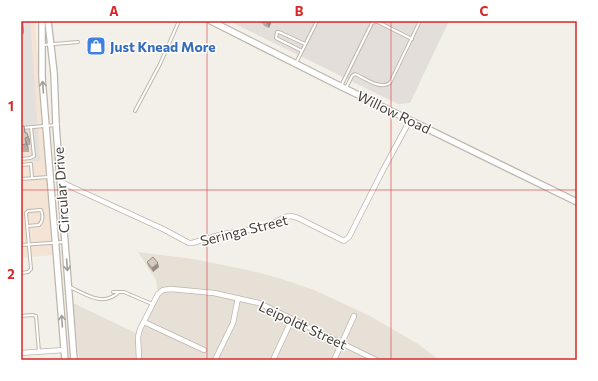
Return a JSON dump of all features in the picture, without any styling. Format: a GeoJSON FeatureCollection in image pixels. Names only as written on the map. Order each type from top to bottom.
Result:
{"type":"FeatureCollection","features":[{"type":"Feature","properties":{"kind":"street","name":"Circular Drive"},"geometry":{"type":"LineString","coordinates":[[42,21],[42,77],[65,360]]}},
{"type":"Feature","properties":{"kind":"street","name":"Circular Drive"},"geometry":{"type":"LineString","coordinates":[[48,21],[54,73],[56,124],[74,360]]}},
{"type":"Feature","properties":{"kind":"street","name":"Willow Road"},"geometry":{"type":"LineString","coordinates":[[211,21],[343,88],[577,202]]}},
{"type":"Feature","properties":{"kind":"street","name":"Seringa Street"},"geometry":{"type":"LineString","coordinates":[[61,182],[163,229],[189,243],[270,225],[280,219],[291,216],[344,241],[349,237],[410,120]]}},
{"type":"Feature","properties":{"kind":"street","name":"Leipoldt Street"},"geometry":{"type":"LineString","coordinates":[[138,360],[139,332],[159,292],[168,289],[209,292],[263,304],[376,360]]}},
{"type":"Feature","properties":{"kind":"street"},"geometry":{"type":"LineString","coordinates":[[215,360],[233,323],[238,298]]}},
{"type":"Feature","properties":{"kind":"street"},"geometry":{"type":"LineString","coordinates":[[334,360],[354,316]]}},
{"type":"Feature","properties":{"kind":"street"},"geometry":{"type":"LineString","coordinates":[[272,360],[292,319]]}},
{"type":"Feature","properties":{"kind":"street"},"geometry":{"type":"LineString","coordinates":[[144,322],[204,350]]}},
{"type":"Feature","properties":{"kind":"street"},"geometry":{"type":"LineString","coordinates":[[21,353],[64,350]]}},
{"type":"Feature","properties":{"kind":"lane"},"geometry":{"type":"LineString","coordinates":[[136,112],[180,21]]}},
{"type":"Feature","properties":{"kind":"lane"},"geometry":{"type":"LineString","coordinates":[[296,64],[317,21]]}},
{"type":"Feature","properties":{"kind":"lane"},"geometry":{"type":"LineString","coordinates":[[343,88],[352,75],[355,74],[380,85],[391,82],[420,21]]}},
{"type":"Feature","properties":{"kind":"lane"},"geometry":{"type":"LineString","coordinates":[[343,88],[372,23],[378,22],[412,39]]}},
{"type":"Feature","properties":{"kind":"lane"},"geometry":{"type":"LineString","coordinates":[[302,51],[276,38],[277,32],[305,44]]}},
{"type":"Feature","properties":{"kind":"lane"},"geometry":{"type":"LineString","coordinates":[[41,45],[78,42]]}},
{"type":"Feature","properties":{"kind":"lane"},"geometry":{"type":"LineString","coordinates":[[21,128],[56,124]]}},
{"type":"Feature","properties":{"kind":"lane"},"geometry":{"type":"LineString","coordinates":[[21,159],[32,158],[34,156],[31,127]]}},
{"type":"Feature","properties":{"kind":"lane"},"geometry":{"type":"LineString","coordinates":[[21,165],[31,164],[32,178]]}},
{"type":"Feature","properties":{"kind":"lane"},"geometry":{"type":"LineString","coordinates":[[21,179],[50,177]]}},
{"type":"Feature","properties":{"kind":"lane"},"geometry":{"type":"LineString","coordinates":[[21,273],[28,273],[30,271],[27,226],[27,211],[41,210],[42,220],[40,224],[27,226]]}},
{"type":"Feature","properties":{"kind":"lane"},"geometry":{"type":"LineString","coordinates":[[21,245],[65,242]]}},
{"type":"Feature","properties":{"kind":"lane"},"geometry":{"type":"LineString","coordinates":[[68,287],[91,297],[100,299],[111,297],[120,292]]}},
{"type":"Feature","properties":{"kind":"lane"},"geometry":{"type":"LineString","coordinates":[[113,292],[124,292],[152,304]]}},
{"type":"Feature","properties":{"kind":"lane"},"geometry":{"type":"LineString","coordinates":[[21,316],[36,316],[39,352]]}},
{"type":"Feature","properties":{"kind":"shaded area"},"geometry":{"type":"Polygon","coordinates":[[[21,21],[35,21],[53,255],[21,258],[21,21]]]}},
{"type":"Feature","properties":{"kind":"shaded area"},"geometry":{"type":"Polygon","coordinates":[[[23,21],[30,21],[40,161],[31,161],[29,132],[21,133],[21,34],[24,34],[23,21]]]}},
{"type":"Feature","properties":{"kind":"shaded area"},"geometry":{"type":"Polygon","coordinates":[[[229,21],[449,21],[410,103],[398,104],[229,21]]]}},
{"type":"Feature","properties":{"kind":"shaded area"},"geometry":{"type":"Polygon","coordinates":[[[138,252],[193,259],[248,270],[282,279],[314,290],[368,315],[418,344],[439,360],[79,360],[73,303],[138,334],[158,294],[156,280],[138,252]]]}},
{"type":"Feature","properties":{"kind":"building"},"geometry":{"type":"Polygon","coordinates":[[[21,126],[24,126],[25,133],[27,133],[28,137],[25,138],[26,144],[21,145],[21,126]]]}},
{"type":"Feature","properties":{"kind":"building"},"geometry":{"type":"Polygon","coordinates":[[[153,257],[158,263],[152,268],[147,262],[153,257]]]}},
{"type":"Feature","properties":{"kind":"place","name":"Just Knead More"},"geometry":{"type":"Point","coordinates":[96,46]}}]}
